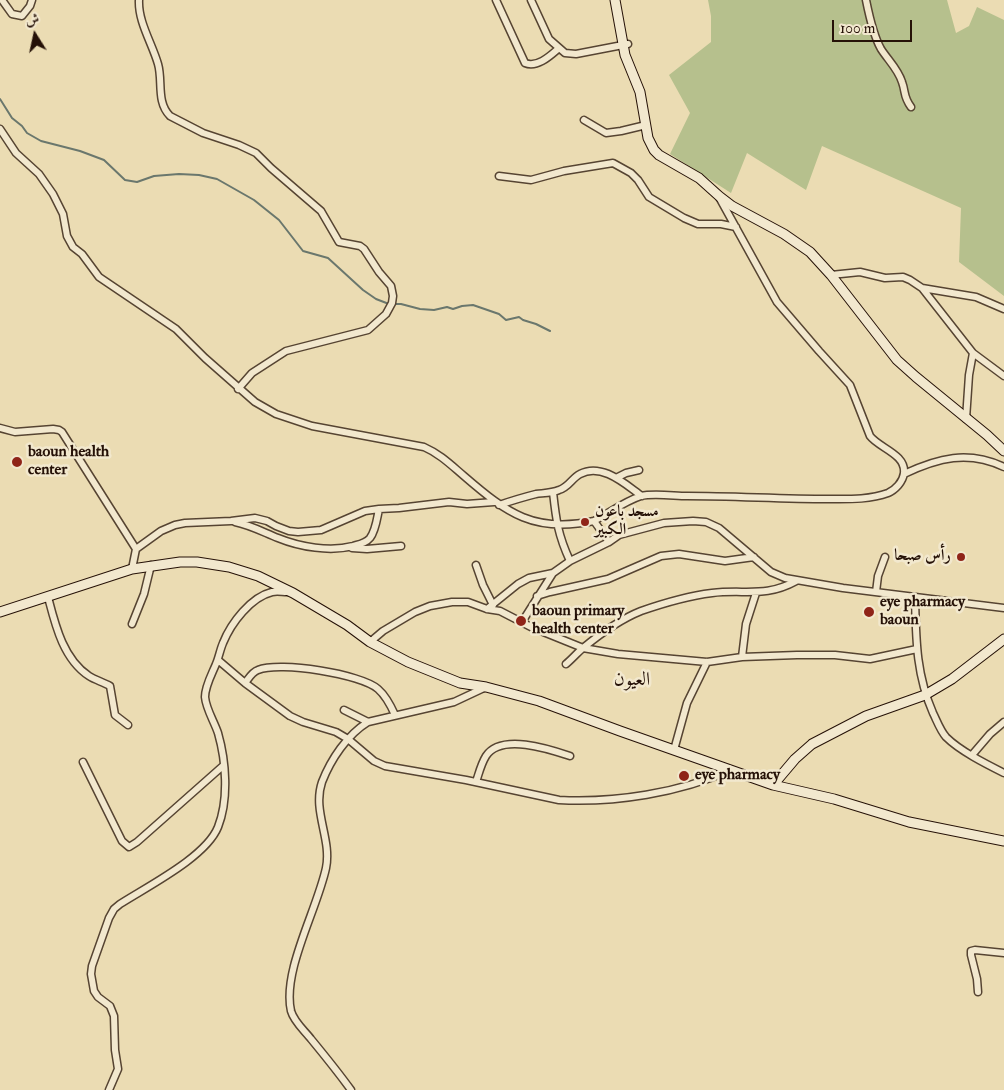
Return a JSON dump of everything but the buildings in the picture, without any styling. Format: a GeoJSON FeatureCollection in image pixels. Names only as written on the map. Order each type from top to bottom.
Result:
{"type":"FeatureCollection","features":[{"type":"Feature","properties":{"kind":"street"},"geometry":{"type":"LineString","coordinates":[[2,0],[12,14],[22,16],[32,0]]}},
{"type":"Feature","properties":{"kind":"street"},"geometry":{"type":"LineString","coordinates":[[139,0],[145,27],[158,64],[161,100],[166,113],[203,133],[256,153],[321,211],[339,242],[360,246],[364,249],[392,290],[393,296],[390,309],[380,321],[368,330],[286,351],[252,373],[238,389]]}},
{"type":"Feature","properties":{"kind":"street"},"geometry":{"type":"LineString","coordinates":[[496,0],[525,63],[533,65],[550,56],[558,49]]}},
{"type":"Feature","properties":{"kind":"street"},"geometry":{"type":"LineString","coordinates":[[531,0],[549,39],[558,49],[570,55],[625,45]]}},
{"type":"Feature","properties":{"kind":"street"},"geometry":{"type":"LineString","coordinates":[[614,0],[625,45],[640,92],[648,138],[654,150],[659,155],[700,178],[732,206],[799,243],[819,261],[897,360],[1004,451]]}},
{"type":"Feature","properties":{"kind":"street"},"geometry":{"type":"LineString","coordinates":[[620,0],[625,45]]}},
{"type":"Feature","properties":{"kind":"street"},"geometry":{"type":"LineString","coordinates":[[866,0],[881,48],[891,60],[902,81],[904,98],[910,107]]}},
{"type":"Feature","properties":{"kind":"street"},"geometry":{"type":"LineString","coordinates":[[584,120],[606,133],[646,124]]}},
{"type":"Feature","properties":{"kind":"street"},"geometry":{"type":"LineString","coordinates":[[0,129],[16,153],[38,173],[53,194],[63,214],[68,236],[73,247],[82,254],[99,277],[176,329],[238,389],[265,409],[312,426],[424,447],[440,454],[497,503],[529,520],[556,526],[594,521],[642,496],[727,496],[803,499],[865,498],[886,494],[901,482],[904,474],[903,467],[898,458],[874,442],[850,385],[777,302],[719,196]]}},
{"type":"Feature","properties":{"kind":"street"},"geometry":{"type":"LineString","coordinates":[[499,176],[531,180],[564,171],[613,163],[631,173],[649,197],[684,218],[698,224],[721,224],[736,228]]}},
{"type":"Feature","properties":{"kind":"street"},"geometry":{"type":"LineString","coordinates":[[830,275],[854,272],[885,278],[907,278],[922,288],[973,353],[1004,376]]}},
{"type":"Feature","properties":{"kind":"street"},"geometry":{"type":"LineString","coordinates":[[922,288],[976,297],[1004,309]]}},
{"type":"Feature","properties":{"kind":"street"},"geometry":{"type":"LineString","coordinates":[[966,419],[969,375],[973,353]]}},
{"type":"Feature","properties":{"kind":"street"},"geometry":{"type":"LineString","coordinates":[[0,428],[15,432],[52,429],[62,432],[136,549]]}},
{"type":"Feature","properties":{"kind":"street"},"geometry":{"type":"LineString","coordinates":[[904,474],[927,463],[956,457],[983,460],[1004,467]]}},
{"type":"Feature","properties":{"kind":"street"},"geometry":{"type":"LineString","coordinates":[[616,478],[639,470]]}},
{"type":"Feature","properties":{"kind":"street"},"geometry":{"type":"LineString","coordinates":[[132,569],[136,549],[161,531],[185,523],[255,518],[289,531],[322,530],[358,514],[379,509],[449,502],[467,504],[497,503],[553,492],[566,487],[582,473],[598,471],[616,478],[642,496]]}},
{"type":"Feature","properties":{"kind":"street"},"geometry":{"type":"LineString","coordinates":[[553,492],[556,526],[570,561]]}},
{"type":"Feature","properties":{"kind":"street"},"geometry":{"type":"LineString","coordinates":[[346,548],[362,544],[370,538],[374,531],[379,509]]}},
{"type":"Feature","properties":{"kind":"street"},"geometry":{"type":"LineString","coordinates":[[231,521],[248,524],[276,538],[294,544],[325,548],[368,549],[401,546]]}},
{"type":"Feature","properties":{"kind":"street"},"geometry":{"type":"LineString","coordinates":[[594,521],[609,542]]}},
{"type":"Feature","properties":{"kind":"street"},"geometry":{"type":"LineString","coordinates":[[522,622],[537,596],[554,573],[570,561],[619,535],[651,526],[699,521],[719,528],[771,572],[796,581],[1004,608]]}},
{"type":"Feature","properties":{"kind":"street"},"geometry":{"type":"LineString","coordinates":[[537,596],[608,579],[661,556],[679,554],[725,561],[754,557]]}},
{"type":"Feature","properties":{"kind":"street"},"geometry":{"type":"LineString","coordinates":[[876,592],[878,576],[885,557]]}},
{"type":"Feature","properties":{"kind":"street"},"geometry":{"type":"LineString","coordinates":[[0,612],[132,569],[196,562],[229,567],[258,576],[293,592],[347,624],[370,642],[408,662],[460,683],[486,687],[539,701],[774,785],[834,799],[916,823],[1004,841]]}},
{"type":"Feature","properties":{"kind":"street"},"geometry":{"type":"LineString","coordinates":[[476,565],[490,607]]}},
{"type":"Feature","properties":{"kind":"street"},"geometry":{"type":"LineString","coordinates":[[132,624],[144,594],[151,566]]}},
{"type":"Feature","properties":{"kind":"street"},"geometry":{"type":"LineString","coordinates":[[490,607],[518,584],[529,578],[554,573]]}},
{"type":"Feature","properties":{"kind":"street"},"geometry":{"type":"LineString","coordinates":[[566,664],[583,648],[633,614],[702,594],[728,592],[756,593],[775,590],[796,581]]}},
{"type":"Feature","properties":{"kind":"street"},"geometry":{"type":"LineString","coordinates":[[109,1090],[118,1068],[115,1050],[114,1016],[110,1006],[95,994],[91,974],[109,918],[114,909],[120,904],[199,853],[213,836],[221,815],[224,797],[224,765],[218,734],[208,709],[205,696],[206,690],[227,635],[244,612],[260,597],[274,591],[293,592]]}},
{"type":"Feature","properties":{"kind":"street"},"geometry":{"type":"LineString","coordinates":[[742,657],[745,628],[756,593]]}},
{"type":"Feature","properties":{"kind":"street"},"geometry":{"type":"LineString","coordinates":[[48,597],[58,630],[70,655],[82,671],[110,686],[115,715],[128,725]]}},
{"type":"Feature","properties":{"kind":"street"},"geometry":{"type":"LineString","coordinates":[[915,597],[916,649],[919,668],[925,695],[944,735],[972,755],[1004,773]]}},
{"type":"Feature","properties":{"kind":"street"},"geometry":{"type":"LineString","coordinates":[[370,642],[383,631],[430,606],[452,602],[468,602],[490,607],[531,627],[583,648],[618,654],[707,662],[742,657],[816,654],[870,659],[916,649]]}},
{"type":"Feature","properties":{"kind":"street"},"geometry":{"type":"LineString","coordinates":[[774,785],[802,752],[828,734],[866,716],[925,695],[952,679],[1004,639]]}},
{"type":"Feature","properties":{"kind":"street"},"geometry":{"type":"LineString","coordinates":[[218,660],[245,683],[290,716],[336,732],[374,761],[385,766],[476,782],[559,800],[596,800],[640,795],[692,784],[730,770]]}},
{"type":"Feature","properties":{"kind":"street"},"geometry":{"type":"LineString","coordinates":[[674,750],[687,703],[707,662]]}},
{"type":"Feature","properties":{"kind":"street"},"geometry":{"type":"LineString","coordinates":[[245,683],[260,669],[288,667],[349,676],[372,684],[385,696],[395,715]]}},
{"type":"Feature","properties":{"kind":"street"},"geometry":{"type":"LineString","coordinates":[[351,1090],[292,1016],[290,1001],[290,986],[299,947],[312,914],[327,866],[327,847],[319,802],[320,790],[333,759],[348,740],[368,722],[454,702],[486,687]]}},
{"type":"Feature","properties":{"kind":"street"},"geometry":{"type":"LineString","coordinates":[[344,710],[368,722]]}},
{"type":"Feature","properties":{"kind":"street"},"geometry":{"type":"LineString","coordinates":[[972,755],[1004,722]]}},
{"type":"Feature","properties":{"kind":"street"},"geometry":{"type":"LineString","coordinates":[[476,782],[486,755],[504,744],[532,746],[570,756]]}},
{"type":"Feature","properties":{"kind":"street"},"geometry":{"type":"LineString","coordinates":[[83,762],[122,841],[129,847],[224,765]]}},
{"type":"Feature","properties":{"kind":"street"},"geometry":{"type":"LineString","coordinates":[[978,992],[971,951],[1004,953]]}},
{"type":"Feature","properties":{"kind":"green space"},"geometry":{"type":"Polygon","coordinates":[[[708,0],[947,0],[956,33],[969,26],[977,7],[1004,20],[1004,296],[959,262],[961,208],[822,146],[806,190],[747,153],[731,193],[670,154],[690,113],[669,75],[711,42],[711,16],[708,0]]]}},
{"type":"Feature","properties":{"kind":"waterway"},"geometry":{"type":"LineString","coordinates":[[0,99],[12,118],[27,133],[41,141],[80,151],[104,160],[125,180],[137,182],[154,176],[179,174],[199,175],[217,179],[254,200],[279,220],[303,251],[328,258],[363,290],[376,299],[389,304]]}},
{"type":"Feature","properties":{"kind":"waterway"},"geometry":{"type":"LineString","coordinates":[[394,304],[434,310],[473,305],[499,314],[506,320],[519,317],[550,331]]}},
{"type":"Feature","properties":{"kind":"place","name":"baoun health center"},"geometry":{"type":"Point","coordinates":[17,462]}},
{"type":"Feature","properties":{"kind":"place","name":"مسجد باعون الكبير"},"geometry":{"type":"Point","coordinates":[585,522]}},
{"type":"Feature","properties":{"kind":"place","name":"رأس صبحا"},"geometry":{"type":"Point","coordinates":[961,557]}},
{"type":"Feature","properties":{"kind":"place","name":"eye pharmacy baoun"},"geometry":{"type":"Point","coordinates":[869,612]}},
{"type":"Feature","properties":{"kind":"place","name":"baoun primary health center"},"geometry":{"type":"Point","coordinates":[521,621]}},
{"type":"Feature","properties":{"kind":"place","name":"eye pharmacy"},"geometry":{"type":"Point","coordinates":[684,776]}},
{"type":"Feature","properties":{"kind":"district","name":"العيون"},"geometry":{"type":"Point","coordinates":[632,681]}}]}
